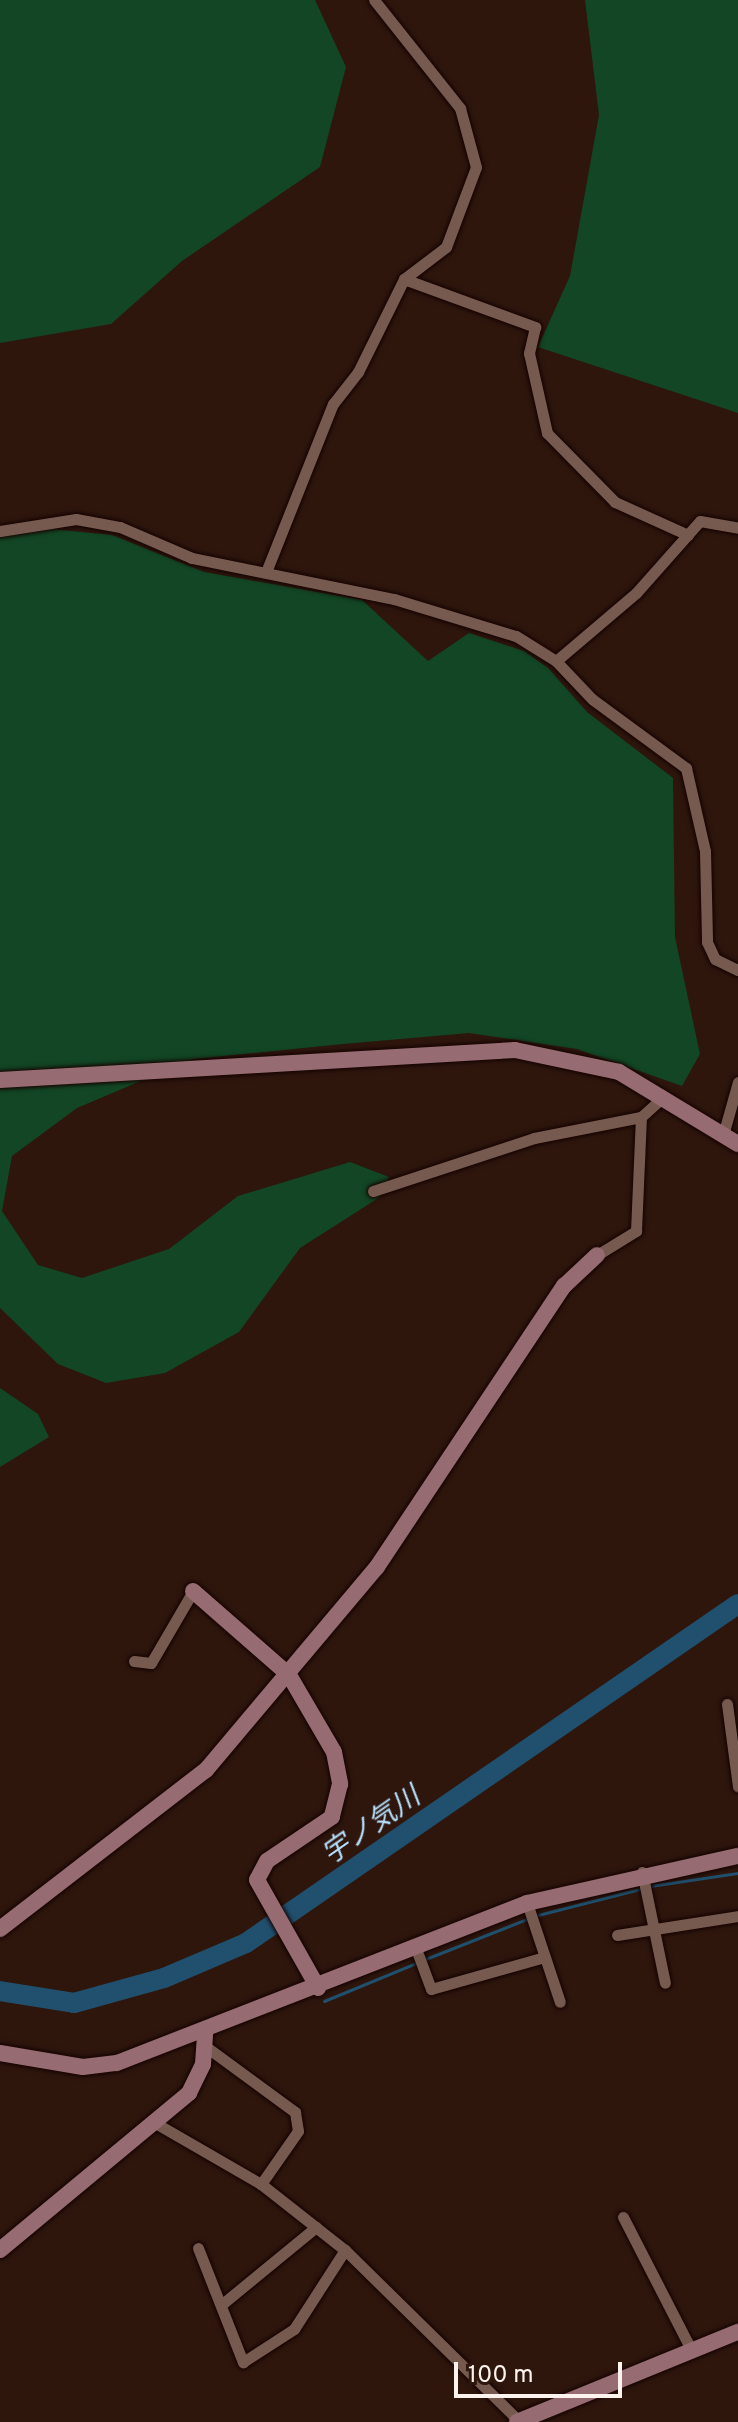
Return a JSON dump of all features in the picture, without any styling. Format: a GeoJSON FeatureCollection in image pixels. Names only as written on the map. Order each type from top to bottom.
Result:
{"type":"FeatureCollection","features":[{"type":"Feature","properties":{"kind":"street"},"geometry":{"type":"LineString","coordinates":[[266,572],[333,404],[358,372],[404,279],[446,247],[476,167],[460,108],[374,0]]}},
{"type":"Feature","properties":{"kind":"street"},"geometry":{"type":"LineString","coordinates":[[404,279],[535,327],[529,353],[547,433],[615,502],[688,535]]}},
{"type":"Feature","properties":{"kind":"street"},"geometry":{"type":"LineString","coordinates":[[0,531],[76,519],[120,527],[192,558],[266,572],[516,636],[556,661],[592,699],[686,768],[705,851],[707,942],[715,959],[738,970]]}},
{"type":"Feature","properties":{"kind":"street"},"geometry":{"type":"LineString","coordinates":[[556,661],[636,593],[700,521],[738,528]]}},
{"type":"Feature","properties":{"kind":"street"},"geometry":{"type":"LineString","coordinates":[[0,1080],[468,1048],[619,1072],[738,1144]]}},
{"type":"Feature","properties":{"kind":"street"},"geometry":{"type":"LineString","coordinates":[[723,1135],[738,1082]]}},
{"type":"Feature","properties":{"kind":"street"},"geometry":{"type":"LineString","coordinates":[[373,1191],[534,1138],[641,1117],[662,1098]]}},
{"type":"Feature","properties":{"kind":"street"},"geometry":{"type":"LineString","coordinates":[[0,1929],[206,1770],[377,1567],[564,1286],[597,1255],[629,1238],[641,1220],[641,1117]]}},
{"type":"Feature","properties":{"kind":"street"},"geometry":{"type":"LineString","coordinates":[[134,1661],[151,1663],[193,1591],[289,1675],[334,1752],[340,1784],[325,1826],[262,1866],[257,1880],[318,1988]]}},
{"type":"Feature","properties":{"kind":"street"},"geometry":{"type":"LineString","coordinates":[[727,1704],[738,1786]]}},
{"type":"Feature","properties":{"kind":"street"},"geometry":{"type":"LineString","coordinates":[[0,2053],[83,2067],[205,2040],[415,1946],[527,1903],[642,1872],[738,1856]]}},
{"type":"Feature","properties":{"kind":"street"},"geometry":{"type":"LineString","coordinates":[[642,1872],[665,1983]]}},
{"type":"Feature","properties":{"kind":"street"},"geometry":{"type":"LineString","coordinates":[[527,1903],[560,2002]]}},
{"type":"Feature","properties":{"kind":"street"},"geometry":{"type":"LineString","coordinates":[[617,1935],[738,1916]]}},
{"type":"Feature","properties":{"kind":"street"},"geometry":{"type":"LineString","coordinates":[[415,1946],[431,1989],[545,1957]]}},
{"type":"Feature","properties":{"kind":"street"},"geometry":{"type":"LineString","coordinates":[[0,2250],[157,2124],[193,2086],[205,2040]]}},
{"type":"Feature","properties":{"kind":"street"},"geometry":{"type":"LineString","coordinates":[[205,2040],[295,2112],[298,2131],[261,2184]]}},
{"type":"Feature","properties":{"kind":"street"},"geometry":{"type":"LineString","coordinates":[[157,2124],[261,2184],[345,2250],[518,2421],[738,2332]]}},
{"type":"Feature","properties":{"kind":"street"},"geometry":{"type":"LineString","coordinates":[[623,2217],[692,2351]]}},
{"type":"Feature","properties":{"kind":"street"},"geometry":{"type":"LineString","coordinates":[[221,2305],[316,2227]]}},
{"type":"Feature","properties":{"kind":"street"},"geometry":{"type":"LineString","coordinates":[[198,2248],[243,2362],[294,2329],[345,2250]]}},
{"type":"Feature","properties":{"kind":"green space"},"geometry":{"type":"Polygon","coordinates":[[[0,0],[315,0],[346,67],[320,167],[182,261],[111,324],[0,343],[0,0]]]}},
{"type":"Feature","properties":{"kind":"green space"},"geometry":{"type":"Polygon","coordinates":[[[585,0],[738,0],[738,413],[538,347],[570,276],[599,115],[585,0]]]}},
{"type":"Feature","properties":{"kind":"green space"},"geometry":{"type":"Polygon","coordinates":[[[30,527],[112,535],[204,572],[362,600],[428,661],[469,633],[524,651],[548,668],[587,712],[673,778],[675,937],[700,1054],[682,1086],[577,1049],[469,1033],[193,1059],[77,1108],[12,1156],[2,1211],[38,1265],[82,1278],[169,1249],[238,1196],[350,1162],[389,1177],[380,1197],[300,1248],[239,1332],[165,1373],[106,1383],[58,1364],[0,1308],[0,536],[30,527]]]}},
{"type":"Feature","properties":{"kind":"green space"},"geometry":{"type":"Polygon","coordinates":[[[0,1388],[38,1414],[49,1437],[0,1467],[0,1388]]]}},
{"type":"Feature","properties":{"kind":"waterway","name":"宇ノ気川"},"geometry":{"type":"LineString","coordinates":[[0,1991],[74,2003],[164,1978],[246,1943],[738,1604]]}},
{"type":"Feature","properties":{"kind":"waterway"},"geometry":{"type":"LineString","coordinates":[[650,1886],[738,1873]]}},
{"type":"Feature","properties":{"kind":"waterway"},"geometry":{"type":"LineString","coordinates":[[538,1915],[640,1889]]}},
{"type":"Feature","properties":{"kind":"waterway"},"geometry":{"type":"LineString","coordinates":[[423,1960],[527,1919]]}},
{"type":"Feature","properties":{"kind":"waterway"},"geometry":{"type":"LineString","coordinates":[[324,2001],[416,1963]]}}]}
